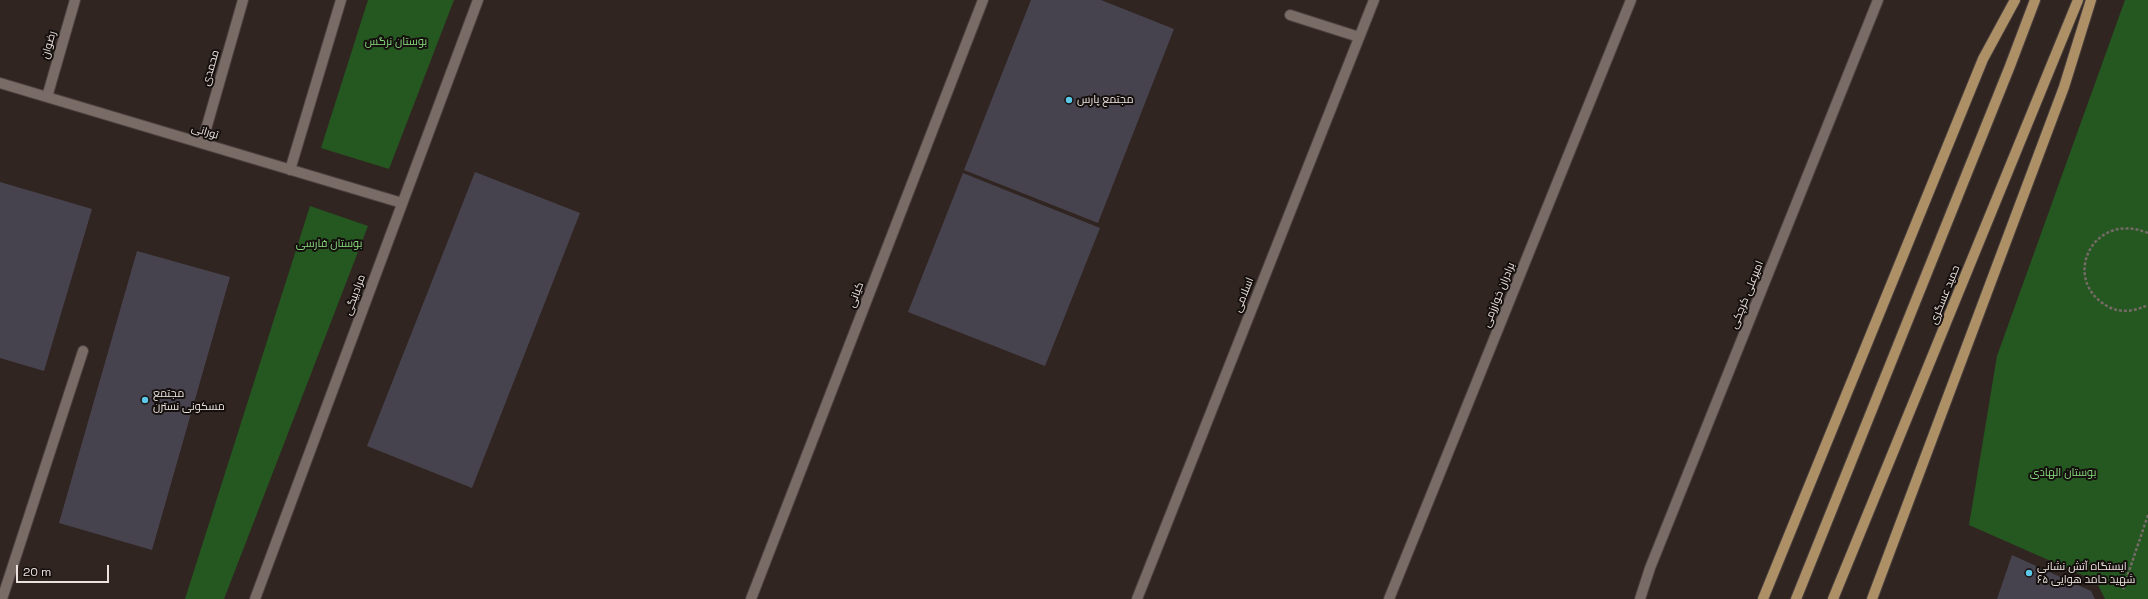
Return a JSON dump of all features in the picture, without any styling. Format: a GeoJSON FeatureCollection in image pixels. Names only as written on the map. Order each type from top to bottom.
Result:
{"type":"FeatureCollection","features":[{"type":"Feature","properties":{"kind":"main road"},"geometry":{"type":"LineString","coordinates":[[1763,599],[1983,59],[2015,0]]}},
{"type":"Feature","properties":{"kind":"main road"},"geometry":{"type":"LineString","coordinates":[[1796,599],[2010,66],[2035,0]]}},
{"type":"Feature","properties":{"kind":"main road","name":"حمید عسگری"},"geometry":{"type":"LineString","coordinates":[[1833,599],[2078,0]]}},
{"type":"Feature","properties":{"kind":"main road"},"geometry":{"type":"LineString","coordinates":[[1872,599],[2064,87],[2091,0]]}},
{"type":"Feature","properties":{"kind":"street","name":"رضوان"},"geometry":{"type":"LineString","coordinates":[[47,97],[75,0]]}},
{"type":"Feature","properties":{"kind":"street","name":"محمدی"},"geometry":{"type":"LineString","coordinates":[[202,143],[244,0]]}},
{"type":"Feature","properties":{"kind":"street"},"geometry":{"type":"LineString","coordinates":[[290,170],[341,0]]}},
{"type":"Feature","properties":{"kind":"street","name":"مرادبیگی"},"geometry":{"type":"LineString","coordinates":[[255,599],[478,0]]}},
{"type":"Feature","properties":{"kind":"street","name":"کیانی"},"geometry":{"type":"LineString","coordinates":[[751,599],[983,0]]}},
{"type":"Feature","properties":{"kind":"street","name":"اسلامی"},"geometry":{"type":"LineString","coordinates":[[1137,599],[1374,0]]}},
{"type":"Feature","properties":{"kind":"street","name":"برادران خوارزمی"},"geometry":{"type":"LineString","coordinates":[[1389,599],[1631,0]]}},
{"type":"Feature","properties":{"kind":"street","name":"امیرعلی کرچکی"},"geometry":{"type":"LineString","coordinates":[[1640,599],[1650,568],[1878,0]]}},
{"type":"Feature","properties":{"kind":"street"},"geometry":{"type":"LineString","coordinates":[[1290,15],[1359,37]]}},
{"type":"Feature","properties":{"kind":"street","name":"تورانی"},"geometry":{"type":"LineString","coordinates":[[0,83],[402,203]]}},
{"type":"Feature","properties":{"kind":"street"},"geometry":{"type":"LineString","coordinates":[[2,599],[83,351]]}},
{"type":"Feature","properties":{"kind":"path"},"geometry":{"type":"LineString","coordinates":[[2148,233],[2136,228],[2122,227],[2109,231],[2097,239],[2089,251],[2084,264],[2085,278],[2090,291],[2100,302],[2112,309],[2126,312],[2148,305]]}},
{"type":"Feature","properties":{"kind":"path"},"geometry":{"type":"LineString","coordinates":[[2123,589],[2148,515]]}},
{"type":"Feature","properties":{"kind":"green space","name":"بوستان نرگس"},"geometry":{"type":"Polygon","coordinates":[[[368,0],[454,0],[389,169],[321,148],[368,0]]]}},
{"type":"Feature","properties":{"kind":"green space","name":"بوستان الهادی"},"geometry":{"type":"Polygon","coordinates":[[[2125,0],[2148,0],[2148,599],[2105,599],[2096,581],[1969,525],[1997,356],[2125,0]]]}},
{"type":"Feature","properties":{"kind":"green space","name":"بوستان فارسی"},"geometry":{"type":"Polygon","coordinates":[[[310,206],[368,226],[224,599],[185,599],[310,206]]]}},
{"type":"Feature","properties":{"kind":"building","name":"مجتمع پارس"},"geometry":{"type":"Polygon","coordinates":[[[1031,0],[1101,0],[1174,29],[1098,223],[964,170],[1031,0]]]}},
{"type":"Feature","properties":{"kind":"building"},"geometry":{"type":"Polygon","coordinates":[[[475,172],[580,213],[472,488],[367,446],[475,172]]]}},
{"type":"Feature","properties":{"kind":"building"},"geometry":{"type":"Polygon","coordinates":[[[963,173],[1100,228],[1045,366],[908,312],[963,173]]]}},
{"type":"Feature","properties":{"kind":"building"},"geometry":{"type":"Polygon","coordinates":[[[0,182],[92,209],[44,371],[0,358],[0,182]]]}},
{"type":"Feature","properties":{"kind":"building","name":"مجتمع مسکونی نسترن"},"geometry":{"type":"Polygon","coordinates":[[[137,251],[230,277],[152,550],[59,523],[137,251]]]}},
{"type":"Feature","properties":{"kind":"building","name":"ایستگاه آتش نشانی ۶۵ شهید حامد هوایی"},"geometry":{"type":"Polygon","coordinates":[[[2012,555],[2091,591],[2095,599],[1997,599],[2012,555]]]}},
{"type":"Feature","properties":{"kind":"place","name":"مجتمع پارس"},"geometry":{"type":"Point","coordinates":[1069,100]}},
{"type":"Feature","properties":{"kind":"place","name":"مجتمع مسکونی نسترن"},"geometry":{"type":"Point","coordinates":[145,400]}},
{"type":"Feature","properties":{"kind":"place","name":"ایستگاه آتش نشانی ۶۵ شهید حامد هوایی"},"geometry":{"type":"Point","coordinates":[2029,573]}}]}
